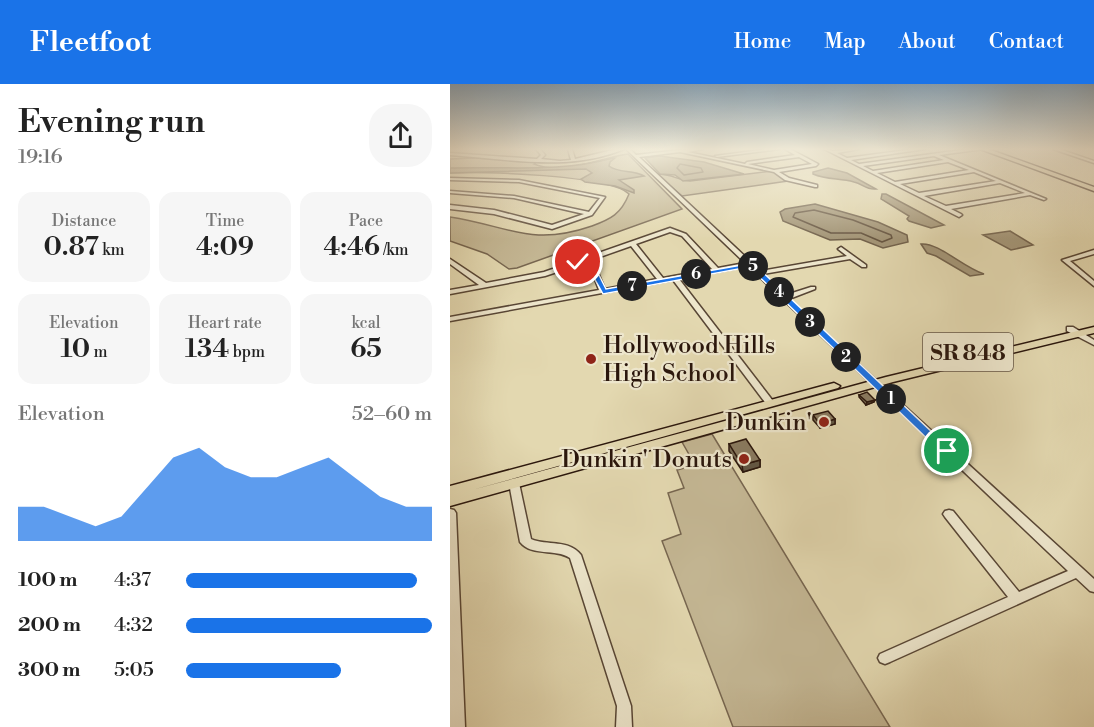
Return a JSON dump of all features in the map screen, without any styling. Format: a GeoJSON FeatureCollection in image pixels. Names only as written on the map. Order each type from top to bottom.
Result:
{"type":"FeatureCollection","features":[{"type":"Feature","properties":{"kind":"main road"},"geometry":{"type":"LineString","coordinates":[[1069,179],[1094,187]]}},
{"type":"Feature","properties":{"kind":"main road"},"geometry":{"type":"LineString","coordinates":[[1073,179],[1094,187]]}},
{"type":"Feature","properties":{"kind":"main road","name":"SR 848"},"geometry":{"type":"LineString","coordinates":[[1074,332],[1094,323]]}},
{"type":"Feature","properties":{"kind":"main road","name":"SR 848"},"geometry":{"type":"LineString","coordinates":[[450,491],[770,403],[1074,332],[1094,330]]}},
{"type":"Feature","properties":{"kind":"main road","name":"SR 848"},"geometry":{"type":"LineString","coordinates":[[450,501],[759,416],[870,380]]}},
{"type":"Feature","properties":{"kind":"main road"},"geometry":{"type":"LineString","coordinates":[[759,416],[770,403]]}},
{"type":"Feature","properties":{"kind":"street"},"geometry":{"type":"LineString","coordinates":[[450,179],[519,181],[603,197],[590,214],[552,227],[494,212],[450,207]]}},
{"type":"Feature","properties":{"kind":"street"},"geometry":{"type":"LineString","coordinates":[[660,179],[870,380],[1094,587]]}},
{"type":"Feature","properties":{"kind":"street"},"geometry":{"type":"LineString","coordinates":[[786,179],[815,186]]}},
{"type":"Feature","properties":{"kind":"street"},"geometry":{"type":"LineString","coordinates":[[887,179],[959,215]]}},
{"type":"Feature","properties":{"kind":"street"},"geometry":{"type":"LineString","coordinates":[[895,183],[922,179]]}},
{"type":"Feature","properties":{"kind":"street"},"geometry":{"type":"LineString","coordinates":[[994,179],[1044,199]]}},
{"type":"Feature","properties":{"kind":"street"},"geometry":{"type":"LineString","coordinates":[[919,195],[1001,182]]}},
{"type":"Feature","properties":{"kind":"street"},"geometry":{"type":"LineString","coordinates":[[450,192],[514,196],[590,214]]}},
{"type":"Feature","properties":{"kind":"street"},"geometry":{"type":"LineString","coordinates":[[946,208],[1030,194]]}},
{"type":"Feature","properties":{"kind":"street"},"geometry":{"type":"LineString","coordinates":[[450,292],[545,274],[670,230],[684,235],[717,271]]}},
{"type":"Feature","properties":{"kind":"street"},"geometry":{"type":"LineString","coordinates":[[632,243],[662,280]]}},
{"type":"Feature","properties":{"kind":"street"},"geometry":{"type":"LineString","coordinates":[[841,249],[864,266]]}},
{"type":"Feature","properties":{"kind":"street"},"geometry":{"type":"LineString","coordinates":[[1094,252],[1068,257],[1065,260],[1094,284]]}},
{"type":"Feature","properties":{"kind":"street"},"geometry":{"type":"LineString","coordinates":[[760,273],[851,257]]}},
{"type":"Feature","properties":{"kind":"street"},"geometry":{"type":"LineString","coordinates":[[450,261],[485,286]]}},
{"type":"Feature","properties":{"kind":"street"},"geometry":{"type":"LineString","coordinates":[[578,262],[597,276],[603,291]]}},
{"type":"Feature","properties":{"kind":"street"},"geometry":{"type":"LineString","coordinates":[[450,320],[751,264]]}},
{"type":"Feature","properties":{"kind":"street"},"geometry":{"type":"LineString","coordinates":[[675,278],[770,403]]}},
{"type":"Feature","properties":{"kind":"street"},"geometry":{"type":"LineString","coordinates":[[785,297],[813,288]]}},
{"type":"Feature","properties":{"kind":"street"},"geometry":{"type":"LineString","coordinates":[[1074,332],[1094,344]]}},
{"type":"Feature","properties":{"kind":"street"},"geometry":{"type":"LineString","coordinates":[[514,483],[526,542],[536,549],[568,549],[575,555],[624,706],[624,727]]}},
{"type":"Feature","properties":{"kind":"street"},"geometry":{"type":"LineString","coordinates":[[450,513],[457,727]]}},
{"type":"Feature","properties":{"kind":"street"},"geometry":{"type":"LineString","coordinates":[[949,514],[1017,599]]}},
{"type":"Feature","properties":{"kind":"street"},"geometry":{"type":"LineString","coordinates":[[885,658],[1077,572]]}},
{"type":"Feature","properties":{"kind":"shaded area"},"geometry":{"type":"Polygon","coordinates":[[[578,179],[653,179],[682,209],[517,268],[509,269],[487,254],[450,241],[450,217],[536,235],[571,232],[592,226],[619,211],[629,194],[597,182],[578,179]]]}},
{"type":"Feature","properties":{"kind":"shaded area"},"geometry":{"type":"Polygon","coordinates":[[[662,179],[690,181],[785,179],[788,181],[682,196],[662,179]]]}},
{"type":"Feature","properties":{"kind":"shaded area"},"geometry":{"type":"Polygon","coordinates":[[[712,434],[890,727],[733,727],[662,541],[681,534],[668,493],[684,488],[677,470],[695,465],[682,442],[712,434]]]}},
{"type":"Feature","properties":{"kind":"water"},"geometry":{"type":"Polygon","coordinates":[[[581,179],[625,179],[619,180],[634,190],[634,193],[615,186],[585,182],[581,179]]]}},
{"type":"Feature","properties":{"kind":"water"},"geometry":{"type":"Polygon","coordinates":[[[835,179],[858,179],[876,189],[870,189],[854,182],[835,179]]]}},
{"type":"Feature","properties":{"kind":"water"},"geometry":{"type":"Polygon","coordinates":[[[882,194],[944,225],[931,228],[909,221],[907,219],[909,216],[881,199],[882,194]]]}},
{"type":"Feature","properties":{"kind":"water"},"geometry":{"type":"Polygon","coordinates":[[[815,204],[878,222],[907,235],[908,242],[883,248],[860,239],[830,240],[783,221],[780,212],[785,209],[815,204]]]}},
{"type":"Feature","properties":{"kind":"water"},"geometry":{"type":"Polygon","coordinates":[[[1010,231],[1033,245],[1011,250],[983,235],[1010,231]]]}},
{"type":"Feature","properties":{"kind":"water"},"geometry":{"type":"Polygon","coordinates":[[[921,244],[935,247],[984,274],[970,276],[927,253],[921,244]]]}},
{"type":"Feature","properties":{"kind":"building"},"geometry":{"type":"Polygon","coordinates":[[[867,392],[875,400],[867,402],[859,395],[867,392]]]}},
{"type":"Feature","properties":{"kind":"building"},"geometry":{"type":"Polygon","coordinates":[[[828,411],[835,419],[820,424],[813,415],[828,411]]]}},
{"type":"Feature","properties":{"kind":"building"},"geometry":{"type":"Polygon","coordinates":[[[746,439],[760,460],[742,465],[729,444],[746,439]]]}},
{"type":"Feature","properties":{"kind":"place","name":"Hollywood Hills High School"},"geometry":{"type":"Point","coordinates":[591,359]}},
{"type":"Feature","properties":{"kind":"place","name":"Dunkin'"},"geometry":{"type":"Point","coordinates":[824,422]}},
{"type":"Feature","properties":{"kind":"place","name":"Dunkin' Donuts"},"geometry":{"type":"Point","coordinates":[744,459]}},
{"type":"Feature","properties":{"kind":"route"},"geometry":{"type":"LineString","coordinates":[[578,262],[597,276],[603,291],[751,264],[947,451]]}}]}
